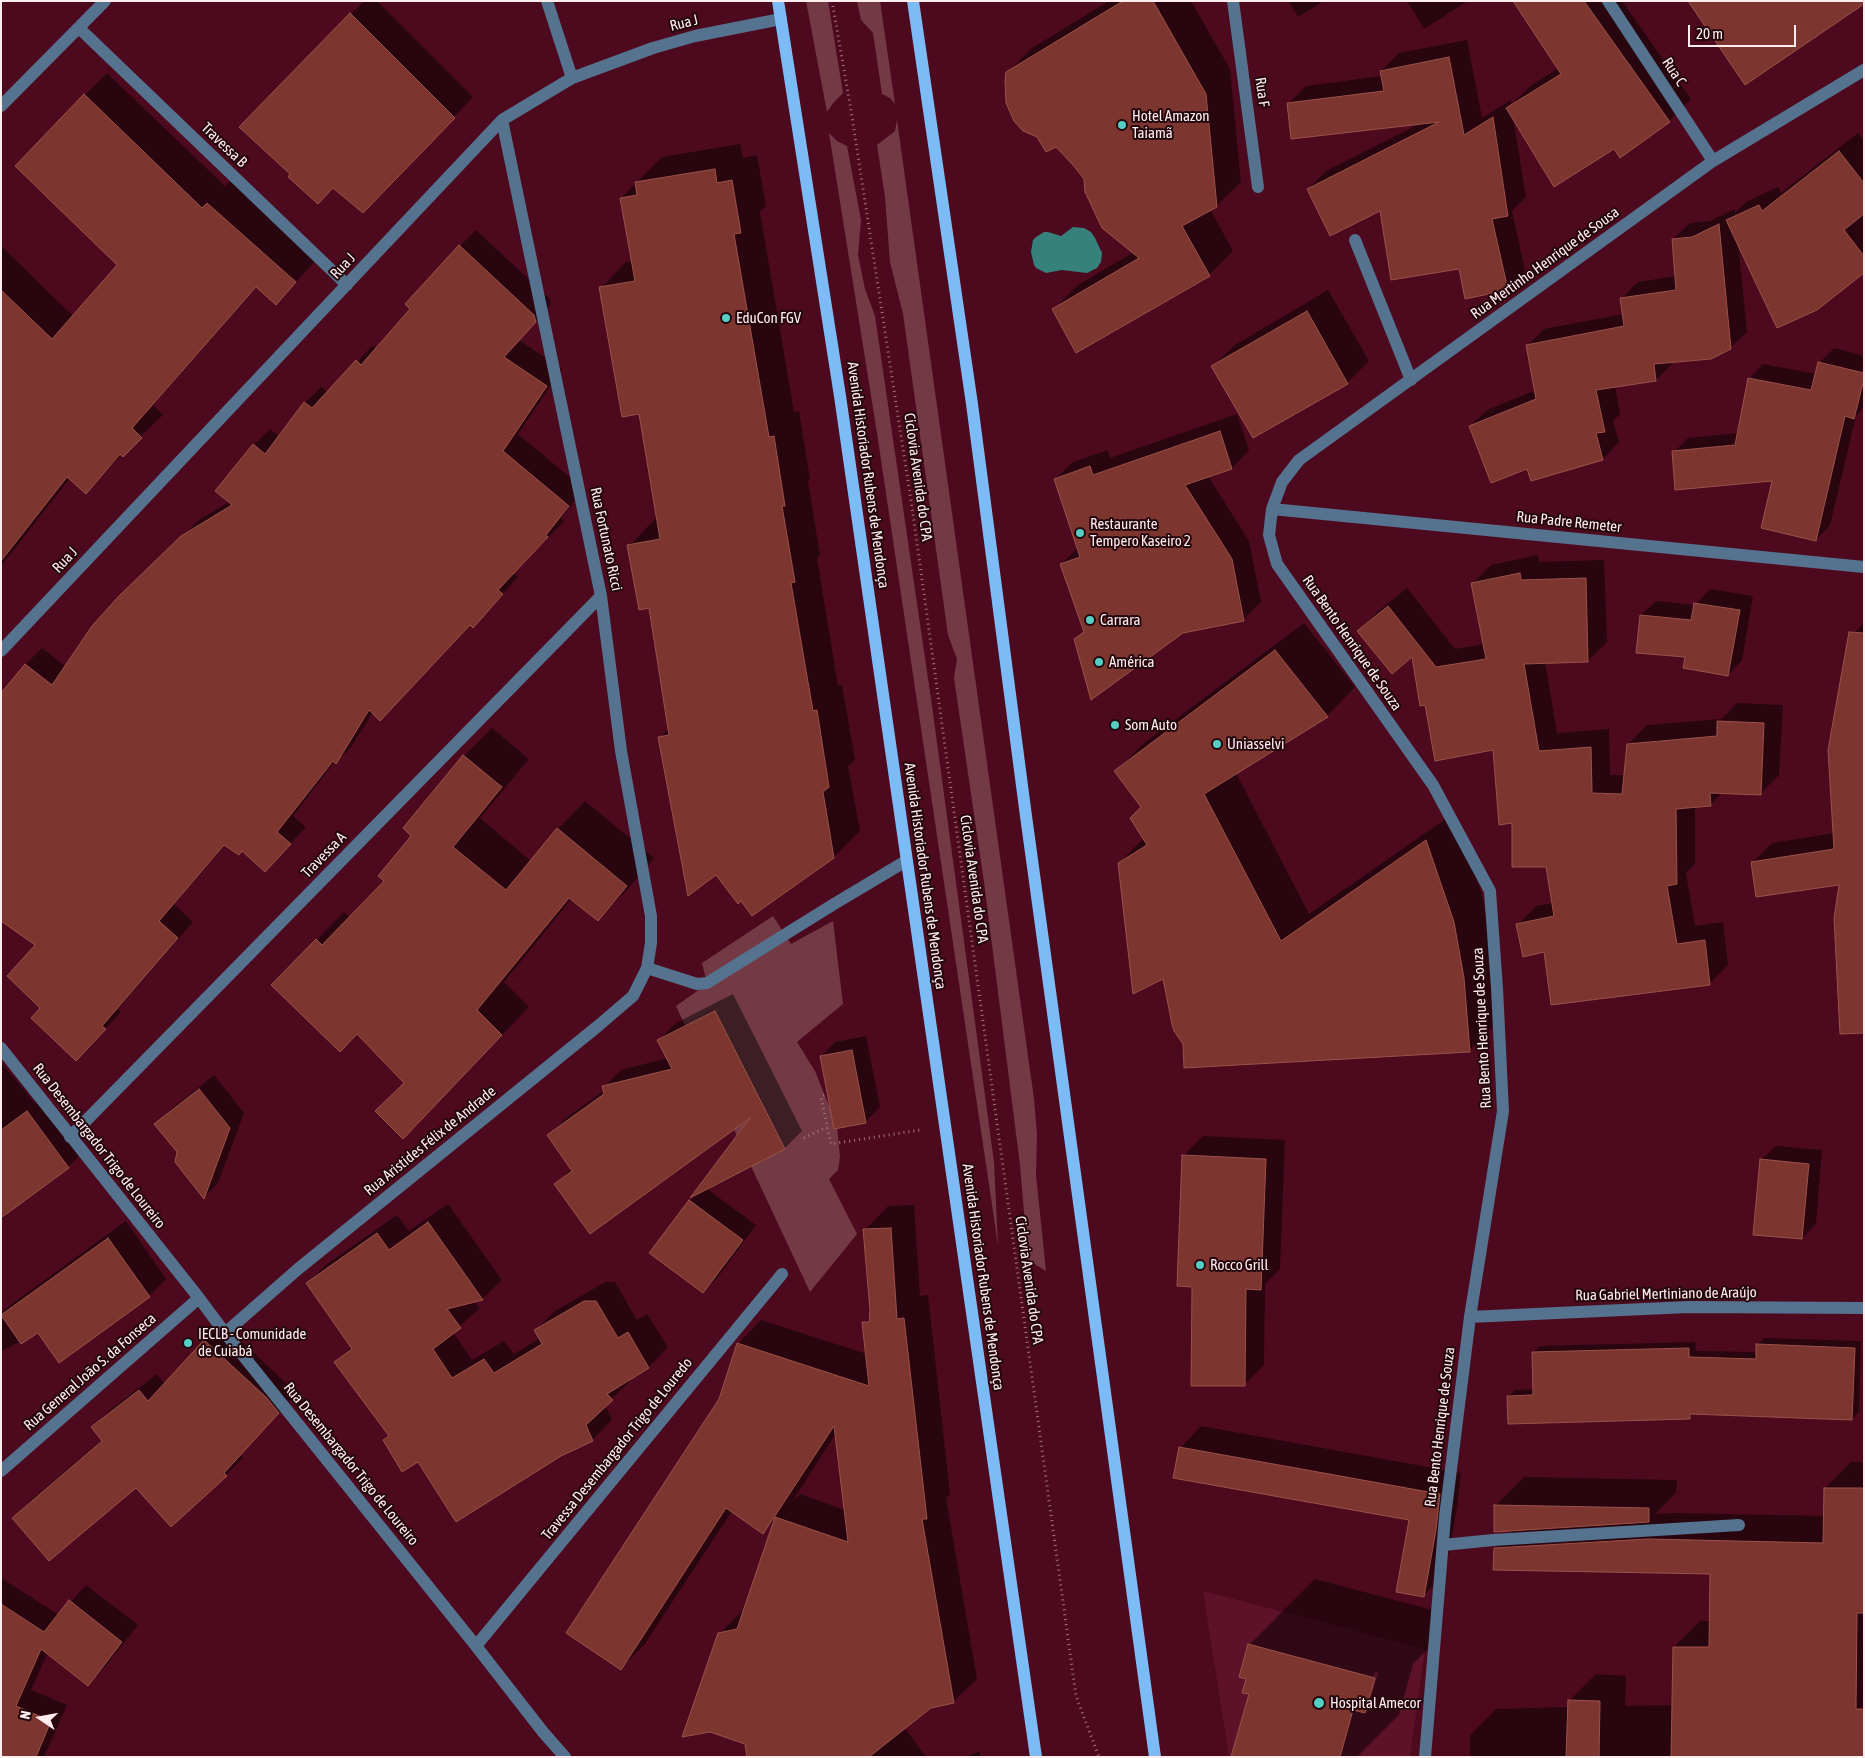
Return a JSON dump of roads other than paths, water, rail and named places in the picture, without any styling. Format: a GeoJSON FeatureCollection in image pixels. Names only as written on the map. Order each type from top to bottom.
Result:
{"type":"FeatureCollection","features":[{"type":"Feature","properties":{"kind":"main road","name":"Avenida Historiador Rubens de Mendonça"},"geometry":{"type":"LineString","coordinates":[[778,1],[840,396],[1036,1757]]}},
{"type":"Feature","properties":{"kind":"main road"},"geometry":{"type":"LineString","coordinates":[[913,1],[972,404],[1130,1583],[1156,1757]]}},
{"type":"Feature","properties":{"kind":"street"},"geometry":{"type":"LineString","coordinates":[[1,106],[105,1]]}},
{"type":"Feature","properties":{"kind":"street"},"geometry":{"type":"LineString","coordinates":[[547,1],[572,78]]}},
{"type":"Feature","properties":{"kind":"street","name":"Rua F"},"geometry":{"type":"LineString","coordinates":[[1233,1],[1258,187]]}},
{"type":"Feature","properties":{"kind":"street","name":"Rua C"},"geometry":{"type":"LineString","coordinates":[[1608,1],[1713,161]]}},
{"type":"Feature","properties":{"kind":"street","name":"Rua J"},"geometry":{"type":"LineString","coordinates":[[1,651],[502,120],[572,78],[652,48],[687,38],[781,18]]}},
{"type":"Feature","properties":{"kind":"street","name":"Travessa B"},"geometry":{"type":"LineString","coordinates":[[79,28],[347,285]]}},
{"type":"Feature","properties":{"kind":"street","name":"Rua Mertinho Henrique de Sousa"},"geometry":{"type":"LineString","coordinates":[[1272,509],[1282,482],[1299,460],[1713,161],[1864,70]]}},
{"type":"Feature","properties":{"kind":"street","name":"Rua Fortunato Ricci"},"geometry":{"type":"LineString","coordinates":[[502,120],[601,596],[621,751],[651,916],[651,943],[647,968]]}},
{"type":"Feature","properties":{"kind":"street"},"geometry":{"type":"LineString","coordinates":[[1354,240],[1411,380]]}},
{"type":"Feature","properties":{"kind":"street","name":"Rua Padre Remeter"},"geometry":{"type":"LineString","coordinates":[[1272,509],[1864,567]]}},
{"type":"Feature","properties":{"kind":"street","name":"Rua Bento Henrique de Souza"},"geometry":{"type":"LineString","coordinates":[[1272,509],[1269,535],[1277,564],[1433,785],[1490,890],[1503,1111],[1470,1317],[1443,1545],[1425,1757]]}},
{"type":"Feature","properties":{"kind":"street","name":"Travessa A"},"geometry":{"type":"LineString","coordinates":[[70,1137],[601,596]]}},
{"type":"Feature","properties":{"kind":"street"},"geometry":{"type":"LineString","coordinates":[[647,968],[697,984],[707,984],[906,861]]}},
{"type":"Feature","properties":{"kind":"street","name":"Rua Aristides Félix de Andrade"},"geometry":{"type":"LineString","coordinates":[[225,1334],[298,1269],[633,996],[647,968]]}},
{"type":"Feature","properties":{"kind":"street","name":"Rua Desembargador Trigo de Loureiro"},"geometry":{"type":"LineString","coordinates":[[1,1048],[199,1298],[225,1334],[543,1732],[566,1757]]}},
{"type":"Feature","properties":{"kind":"street","name":"Travessa Desembargador Trigo de Louredo"},"geometry":{"type":"LineString","coordinates":[[476,1646],[782,1274]]}},
{"type":"Feature","properties":{"kind":"street","name":"Rua General João S. da Fonseca"},"geometry":{"type":"LineString","coordinates":[[1,1471],[199,1298]]}},
{"type":"Feature","properties":{"kind":"street","name":"Rua Gabriel Mertiniano de Araújo"},"geometry":{"type":"LineString","coordinates":[[1470,1317],[1688,1307],[1864,1308]]}},
{"type":"Feature","properties":{"kind":"street"},"geometry":{"type":"LineString","coordinates":[[1443,1545],[1493,1540],[1739,1525]]}},
{"type":"Feature","properties":{"kind":"water"},"geometry":{"type":"Polygon","coordinates":[[[1073,227],[1084,228],[1091,232],[1095,238],[1102,253],[1101,262],[1097,268],[1087,273],[1062,270],[1046,273],[1036,268],[1031,252],[1033,240],[1044,232],[1061,236],[1073,227]]]}},
{"type":"Feature","properties":{"kind":"place","name":"Hotel Amazon Taiamã"},"geometry":{"type":"Point","coordinates":[1122,125]}},
{"type":"Feature","properties":{"kind":"place","name":"EduCon FGV"},"geometry":{"type":"Point","coordinates":[726,318]}},
{"type":"Feature","properties":{"kind":"place","name":"Restaurante Tempero Kaseiro 2"},"geometry":{"type":"Point","coordinates":[1080,533]}},
{"type":"Feature","properties":{"kind":"place","name":"Carrara"},"geometry":{"type":"Point","coordinates":[1090,620]}},
{"type":"Feature","properties":{"kind":"place","name":"América"},"geometry":{"type":"Point","coordinates":[1099,662]}},
{"type":"Feature","properties":{"kind":"place","name":"Som Auto"},"geometry":{"type":"Point","coordinates":[1115,725]}},
{"type":"Feature","properties":{"kind":"place","name":"Uniasselvi"},"geometry":{"type":"Point","coordinates":[1217,744]}},
{"type":"Feature","properties":{"kind":"place","name":"Rocco Grill"},"geometry":{"type":"Point","coordinates":[1200,1265]}},
{"type":"Feature","properties":{"kind":"place","name":"IECLB - Comunidade de Cuiabá"},"geometry":{"type":"Point","coordinates":[188,1343]}},
{"type":"Feature","properties":{"kind":"place","name":"Hospital Amecor"},"geometry":{"type":"Point","coordinates":[1319,1703]}}]}
